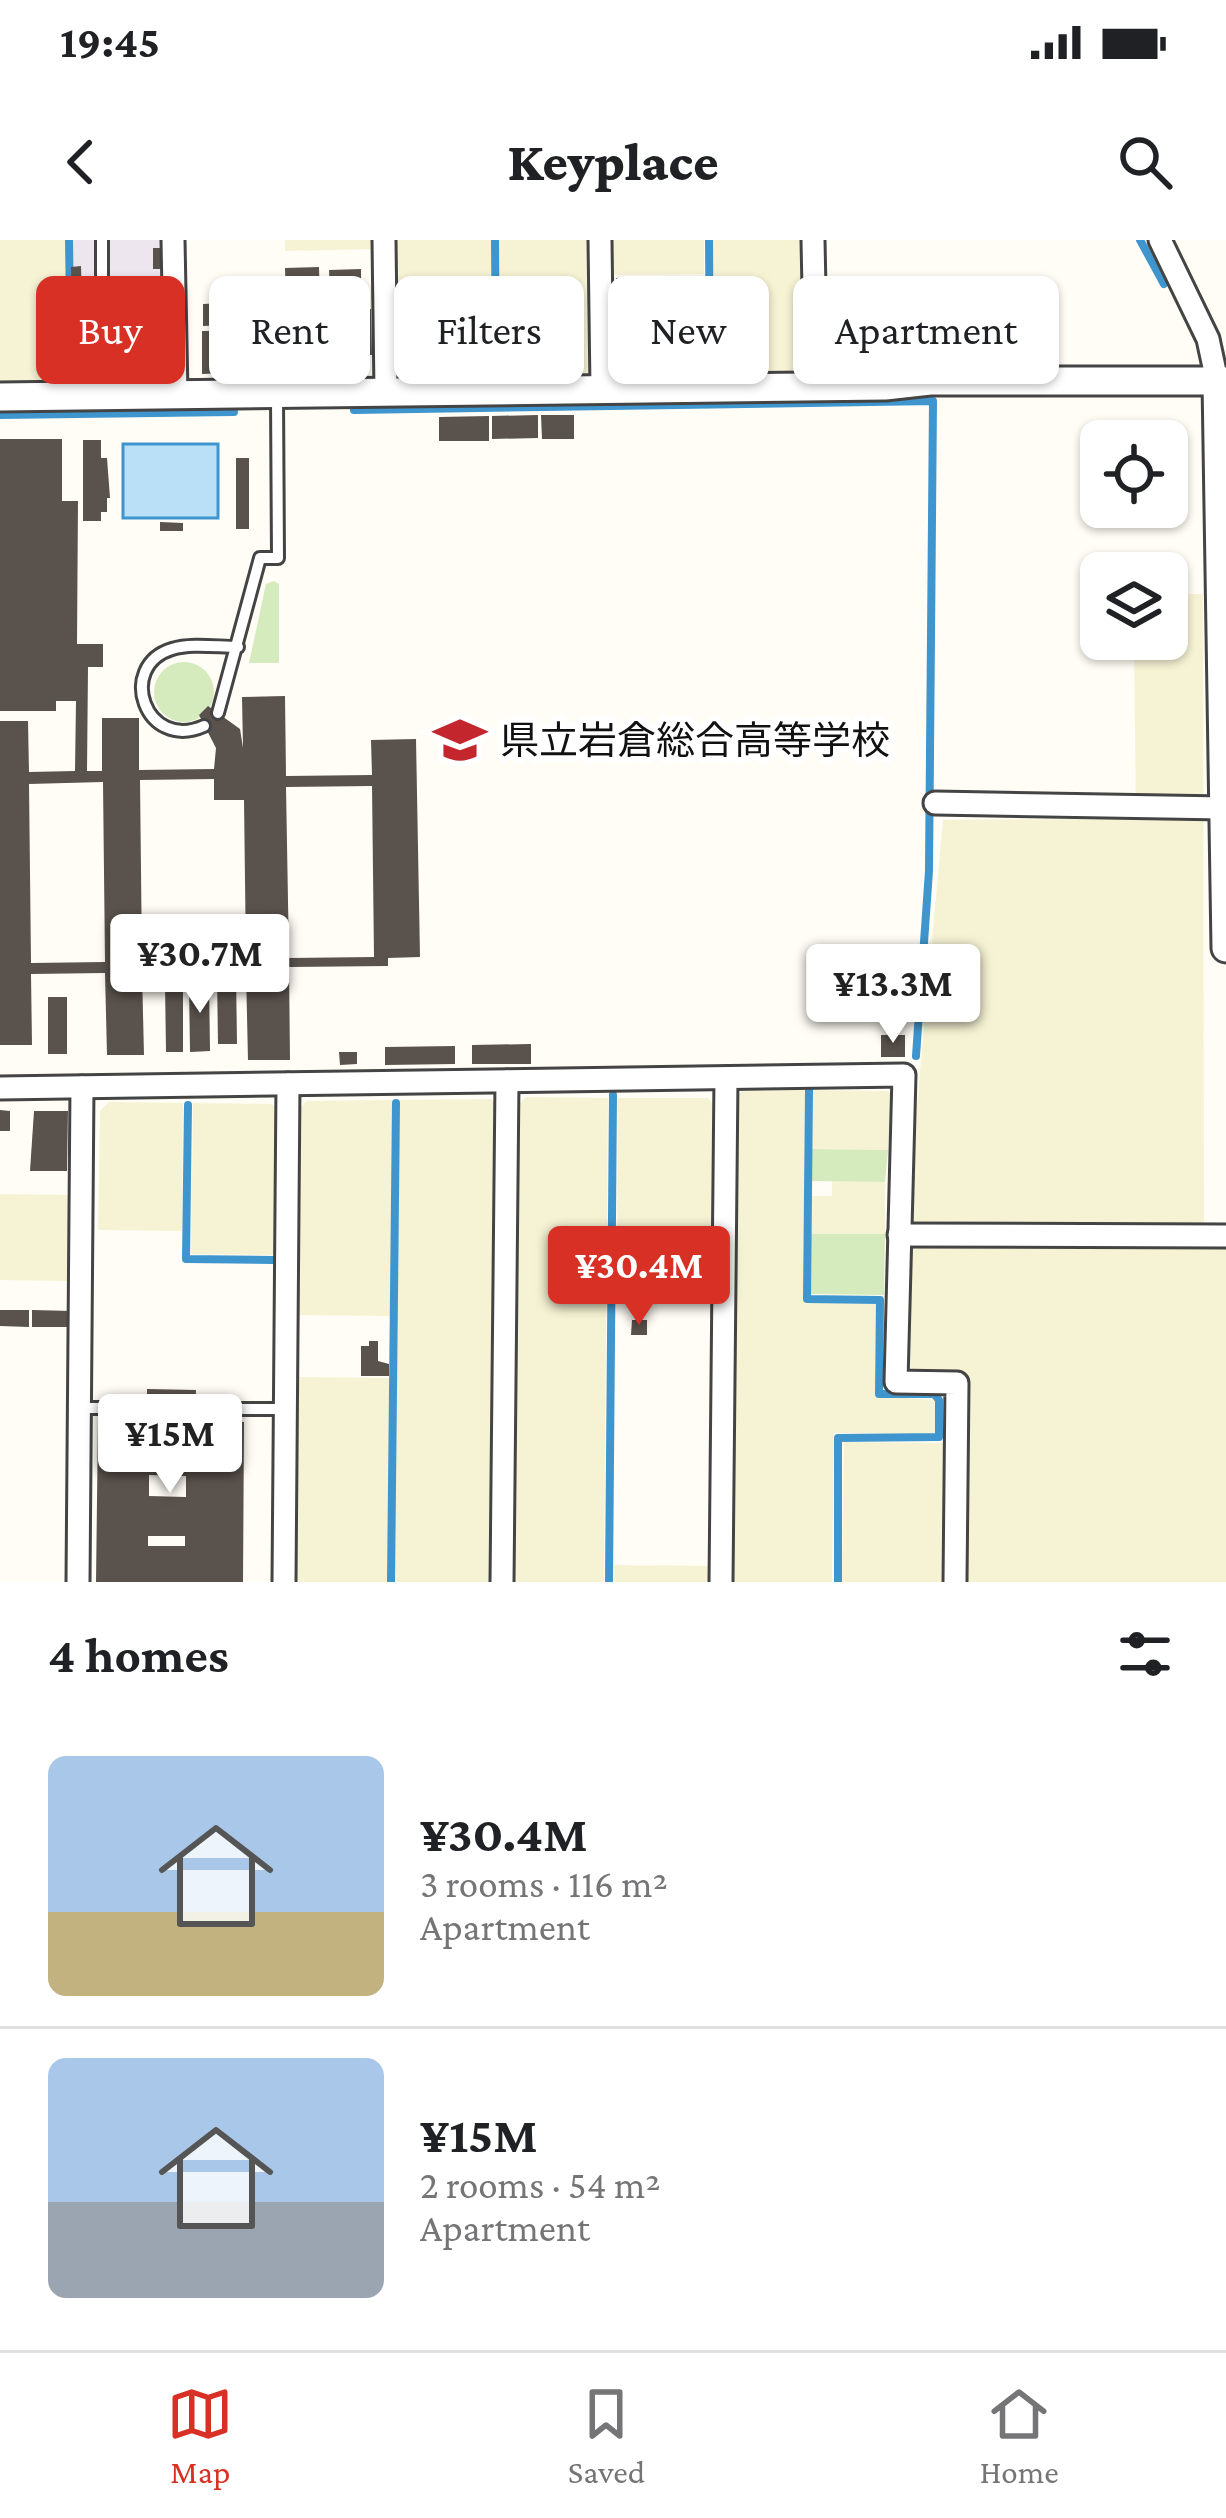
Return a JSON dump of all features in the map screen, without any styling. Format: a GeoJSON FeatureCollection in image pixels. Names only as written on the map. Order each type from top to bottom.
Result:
{"type":"FeatureCollection","features":[{"type":"Feature","properties":{"kind":"street"},"geometry":{"type":"LineString","coordinates":[[173,240],[176,395]]}},
{"type":"Feature","properties":{"kind":"street"},"geometry":{"type":"LineString","coordinates":[[384,240],[386,392]]}},
{"type":"Feature","properties":{"kind":"street"},"geometry":{"type":"LineString","coordinates":[[601,240],[602,389]]}},
{"type":"Feature","properties":{"kind":"street"},"geometry":{"type":"LineString","coordinates":[[813,240],[816,387]]}},
{"type":"Feature","properties":{"kind":"street"},"geometry":{"type":"LineString","coordinates":[[1160,240],[1208,339],[1221,381],[1226,948]]}},
{"type":"Feature","properties":{"kind":"street"},"geometry":{"type":"LineString","coordinates":[[0,397],[816,387],[930,381],[1221,381]]}},
{"type":"Feature","properties":{"kind":"street"},"geometry":{"type":"LineString","coordinates":[[934,803],[1224,808]]}},
{"type":"Feature","properties":{"kind":"street"},"geometry":{"type":"LineString","coordinates":[[0,1088],[904,1075],[896,1382],[957,1383],[955,1582]]}},
{"type":"Feature","properties":{"kind":"street"},"geometry":{"type":"LineString","coordinates":[[722,1582],[726,1078]]}},
{"type":"Feature","properties":{"kind":"street"},"geometry":{"type":"LineString","coordinates":[[502,1582],[507,1081]]}},
{"type":"Feature","properties":{"kind":"street"},"geometry":{"type":"LineString","coordinates":[[284,1582],[288,1084]]}},
{"type":"Feature","properties":{"kind":"street"},"geometry":{"type":"LineString","coordinates":[[78,1582],[82,1087]]}},
{"type":"Feature","properties":{"kind":"street"},"geometry":{"type":"LineString","coordinates":[[899,1235],[1226,1236]]}},
{"type":"Feature","properties":{"kind":"lane"},"geometry":{"type":"LineString","coordinates":[[102,240],[102,276]]}},
{"type":"Feature","properties":{"kind":"lane"},"geometry":{"type":"LineString","coordinates":[[218,713],[260,559],[278,559],[277,393]]}},
{"type":"Feature","properties":{"kind":"lane"},"geometry":{"type":"LineString","coordinates":[[205,726],[172,730],[152,717],[142,695],[146,671],[172,649],[238,647]]}},
{"type":"Feature","properties":{"kind":"lane"},"geometry":{"type":"LineString","coordinates":[[80,1408],[147,1408]]}},
{"type":"Feature","properties":{"kind":"lane"},"geometry":{"type":"LineString","coordinates":[[195,1408],[286,1409]]}},
{"type":"Feature","properties":{"kind":"shaded area"},"geometry":{"type":"Polygon","coordinates":[[[0,240],[65,240],[66,276],[36,276],[36,382],[0,382],[0,240]]]}},
{"type":"Feature","properties":{"kind":"shaded area"},"geometry":{"type":"Polygon","coordinates":[[[70,240],[163,240],[164,276],[71,276],[70,240]]]}},
{"type":"Feature","properties":{"kind":"shaded area"},"geometry":{"type":"Polygon","coordinates":[[[285,240],[376,240],[376,249],[285,251],[285,240]]]}},
{"type":"Feature","properties":{"kind":"shaded area"},"geometry":{"type":"Polygon","coordinates":[[[395,240],[491,240],[492,276],[395,276],[395,240]]]}},
{"type":"Feature","properties":{"kind":"shaded area"},"geometry":{"type":"Polygon","coordinates":[[[499,240],[590,240],[592,368],[585,376],[584,276],[499,276],[499,240]]]}},
{"type":"Feature","properties":{"kind":"shaded area"},"geometry":{"type":"Polygon","coordinates":[[[609,240],[704,240],[704,274],[610,275],[609,240]]]}},
{"type":"Feature","properties":{"kind":"shaded area"},"geometry":{"type":"Polygon","coordinates":[[[713,240],[803,240],[804,276],[793,276],[793,373],[769,373],[769,276],[714,276],[713,240]]]}},
{"type":"Feature","properties":{"kind":"shaded area"},"geometry":{"type":"Polygon","coordinates":[[[1188,594],[1203,594],[1204,1243],[1226,1244],[1226,1582],[967,1582],[967,1373],[917,1373],[909,1366],[907,1214],[943,820],[1136,819],[1134,660],[1188,660],[1188,594]]]}},
{"type":"Feature","properties":{"kind":"shaded area"},"geometry":{"type":"Polygon","coordinates":[[[743,1090],[805,1090],[803,1301],[877,1302],[876,1396],[937,1400],[937,1434],[834,1433],[832,1582],[733,1582],[737,1096],[743,1090]]]}},
{"type":"Feature","properties":{"kind":"shaded area"},"geometry":{"type":"Polygon","coordinates":[[[813,1090],[888,1091],[892,1095],[888,1150],[812,1149],[813,1090]]]}},
{"type":"Feature","properties":{"kind":"shaded area"},"geometry":{"type":"Polygon","coordinates":[[[526,1097],[608,1098],[604,1582],[512,1582],[516,1107],[526,1097]]]}},
{"type":"Feature","properties":{"kind":"shaded area"},"geometry":{"type":"Polygon","coordinates":[[[618,1098],[708,1098],[712,1103],[711,1274],[617,1273],[618,1098]]]}},
{"type":"Feature","properties":{"kind":"shaded area"},"geometry":{"type":"Polygon","coordinates":[[[491,1099],[498,1107],[494,1582],[394,1582],[399,1100],[491,1099]]]}},
{"type":"Feature","properties":{"kind":"shaded area"},"geometry":{"type":"Polygon","coordinates":[[[393,1100],[390,1316],[296,1315],[298,1110],[307,1101],[393,1100]]]}},
{"type":"Feature","properties":{"kind":"shaded area"},"geometry":{"type":"Polygon","coordinates":[[[109,1102],[183,1103],[182,1231],[98,1230],[100,1111],[109,1102]]]}},
{"type":"Feature","properties":{"kind":"shaded area"},"geometry":{"type":"Polygon","coordinates":[[[193,1103],[272,1104],[279,1111],[278,1255],[191,1254],[193,1103]]]}},
{"type":"Feature","properties":{"kind":"shaded area"},"geometry":{"type":"Polygon","coordinates":[[[832,1181],[885,1182],[885,1234],[811,1234],[812,1196],[832,1196],[832,1181]]]}},
{"type":"Feature","properties":{"kind":"shaded area"},"geometry":{"type":"Polygon","coordinates":[[[0,1194],[74,1195],[73,1281],[0,1280],[0,1194]]]}},
{"type":"Feature","properties":{"kind":"shaded area"},"geometry":{"type":"Polygon","coordinates":[[[295,1377],[390,1378],[388,1582],[294,1582],[295,1377]]]}},
{"type":"Feature","properties":{"kind":"shaded area"},"geometry":{"type":"Polygon","coordinates":[[[844,1442],[943,1443],[941,1582],[842,1582],[844,1442]]]}},
{"type":"Feature","properties":{"kind":"shaded area"},"geometry":{"type":"Polygon","coordinates":[[[614,1565],[708,1566],[708,1582],[614,1582],[614,1565]]]}},
{"type":"Feature","properties":{"kind":"green space"},"geometry":{"type":"Polygon","coordinates":[[[266,584],[279,584],[279,663],[249,663],[266,584]]]}},
{"type":"Feature","properties":{"kind":"green space"},"geometry":{"type":"Polygon","coordinates":[[[184,662],[205,671],[214,692],[205,713],[184,722],[163,713],[154,692],[163,671],[184,662]]]}},
{"type":"Feature","properties":{"kind":"green space"},"geometry":{"type":"Polygon","coordinates":[[[812,1149],[888,1150],[885,1182],[812,1181],[812,1149]]]}},
{"type":"Feature","properties":{"kind":"green space"},"geometry":{"type":"Polygon","coordinates":[[[811,1234],[885,1234],[884,1295],[810,1294],[811,1234]]]}},
{"type":"Feature","properties":{"kind":"water"},"geometry":{"type":"Polygon","coordinates":[[[123,444],[218,444],[218,518],[123,518],[123,444]]]}},
{"type":"Feature","properties":{"kind":"building"},"geometry":{"type":"Polygon","coordinates":[[[153,248],[162,248],[162,269],[153,269],[153,248]]]}},
{"type":"Feature","properties":{"kind":"building"},"geometry":{"type":"Polygon","coordinates":[[[81,266],[81,276],[71,276],[71,267],[81,266]]]}},
{"type":"Feature","properties":{"kind":"building"},"geometry":{"type":"Polygon","coordinates":[[[319,267],[319,276],[285,276],[285,268],[319,267]]]}},
{"type":"Feature","properties":{"kind":"building"},"geometry":{"type":"Polygon","coordinates":[[[361,269],[361,276],[329,276],[329,270],[361,269]]]}},
{"type":"Feature","properties":{"kind":"building"},"geometry":{"type":"Polygon","coordinates":[[[203,304],[209,304],[209,326],[203,326],[203,304]]]}},
{"type":"Feature","properties":{"kind":"building"},"geometry":{"type":"Polygon","coordinates":[[[202,331],[209,331],[209,374],[202,374],[202,331]]]}},
{"type":"Feature","properties":{"kind":"building"},"geometry":{"type":"Polygon","coordinates":[[[538,415],[538,438],[492,439],[492,416],[538,415]]]}},
{"type":"Feature","properties":{"kind":"building"},"geometry":{"type":"Polygon","coordinates":[[[541,415],[574,415],[574,439],[542,439],[541,415]]]}},
{"type":"Feature","properties":{"kind":"building"},"geometry":{"type":"Polygon","coordinates":[[[489,416],[489,441],[439,441],[439,417],[489,416]]]}},
{"type":"Feature","properties":{"kind":"building"},"geometry":{"type":"Polygon","coordinates":[[[0,439],[62,439],[62,501],[78,501],[77,644],[103,644],[103,667],[88,667],[87,771],[102,771],[102,718],[139,718],[139,770],[214,769],[216,748],[199,715],[208,706],[240,729],[243,748],[242,697],[285,696],[286,776],[372,775],[371,740],[416,739],[420,957],[388,958],[388,966],[289,967],[290,1060],[248,1060],[246,971],[142,972],[144,1055],[107,1055],[105,973],[31,974],[32,1045],[0,1045],[0,721],[28,721],[29,772],[75,771],[76,701],[56,701],[56,711],[0,711],[0,439]],[[214,779],[140,780],[142,961],[246,959],[244,800],[214,800],[214,779]],[[103,782],[29,784],[31,963],[105,962],[103,782]],[[372,786],[286,787],[289,958],[374,957],[372,786]]]}},
{"type":"Feature","properties":{"kind":"building"},"geometry":{"type":"Polygon","coordinates":[[[83,440],[101,440],[101,458],[107,458],[110,498],[101,521],[83,521],[83,440]]]}},
{"type":"Feature","properties":{"kind":"building"},"geometry":{"type":"Polygon","coordinates":[[[236,458],[249,458],[249,529],[236,529],[236,458]]]}},
{"type":"Feature","properties":{"kind":"building"},"geometry":{"type":"Polygon","coordinates":[[[160,522],[183,523],[183,531],[160,531],[160,522]]]}},
{"type":"Feature","properties":{"kind":"building"},"geometry":{"type":"Polygon","coordinates":[[[236,973],[237,1044],[218,1044],[217,974],[236,973]]]}},
{"type":"Feature","properties":{"kind":"building"},"geometry":{"type":"Polygon","coordinates":[[[209,981],[210,1051],[190,1052],[189,982],[209,981]]]}},
{"type":"Feature","properties":{"kind":"building"},"geometry":{"type":"Polygon","coordinates":[[[165,982],[183,982],[183,1052],[166,1052],[165,982]]]}},
{"type":"Feature","properties":{"kind":"building"},"geometry":{"type":"Polygon","coordinates":[[[48,997],[67,997],[67,1054],[48,1054],[48,997]]]}},
{"type":"Feature","properties":{"kind":"building"},"geometry":{"type":"Polygon","coordinates":[[[881,1035],[905,1035],[905,1057],[881,1057],[881,1035]]]}},
{"type":"Feature","properties":{"kind":"building"},"geometry":{"type":"Polygon","coordinates":[[[531,1044],[531,1064],[472,1064],[472,1045],[531,1044]]]}},
{"type":"Feature","properties":{"kind":"building"},"geometry":{"type":"Polygon","coordinates":[[[455,1046],[455,1064],[385,1065],[385,1047],[455,1046]]]}},
{"type":"Feature","properties":{"kind":"building"},"geometry":{"type":"Polygon","coordinates":[[[339,1052],[357,1052],[357,1064],[340,1065],[339,1052]]]}},
{"type":"Feature","properties":{"kind":"building"},"geometry":{"type":"Polygon","coordinates":[[[0,1110],[10,1111],[10,1131],[0,1131],[0,1110]]]}},
{"type":"Feature","properties":{"kind":"building"},"geometry":{"type":"Polygon","coordinates":[[[34,1111],[68,1111],[67,1171],[30,1171],[34,1111]]]}},
{"type":"Feature","properties":{"kind":"building"},"geometry":{"type":"Polygon","coordinates":[[[674,1277],[705,1277],[708,1299],[688,1299],[688,1287],[674,1287],[674,1277]]]}},
{"type":"Feature","properties":{"kind":"building"},"geometry":{"type":"Polygon","coordinates":[[[0,1310],[29,1310],[29,1327],[0,1326],[0,1310]]]}},
{"type":"Feature","properties":{"kind":"building"},"geometry":{"type":"Polygon","coordinates":[[[32,1310],[72,1311],[72,1327],[32,1327],[32,1310]]]}},
{"type":"Feature","properties":{"kind":"building"},"geometry":{"type":"Polygon","coordinates":[[[632,1320],[647,1320],[647,1335],[631,1335],[632,1320]]]}},
{"type":"Feature","properties":{"kind":"building"},"geometry":{"type":"Polygon","coordinates":[[[369,1341],[378,1341],[378,1361],[389,1364],[389,1376],[361,1376],[361,1346],[369,1346],[369,1341]]]}},
{"type":"Feature","properties":{"kind":"building"},"geometry":{"type":"Polygon","coordinates":[[[147,1389],[196,1390],[195,1422],[244,1422],[243,1582],[96,1582],[98,1421],[147,1421],[147,1389]],[[149,1475],[149,1496],[186,1497],[186,1476],[149,1475]],[[148,1536],[148,1546],[185,1546],[185,1536],[148,1536]]]}},
{"type":"Feature","properties":{"kind":"waterway"},"geometry":{"type":"LineString","coordinates":[[69,240],[70,276]]}},
{"type":"Feature","properties":{"kind":"waterway"},"geometry":{"type":"LineString","coordinates":[[495,240],[495,276]]}},
{"type":"Feature","properties":{"kind":"waterway"},"geometry":{"type":"LineString","coordinates":[[709,240],[709,276]]}},
{"type":"Feature","properties":{"kind":"waterway"},"geometry":{"type":"LineString","coordinates":[[1140,240],[1164,284]]}},
{"type":"Feature","properties":{"kind":"waterway"},"geometry":{"type":"LineString","coordinates":[[354,410],[933,401],[929,871],[916,1056]]}},
{"type":"Feature","properties":{"kind":"waterway"},"geometry":{"type":"LineString","coordinates":[[0,415],[234,412]]}},
{"type":"Feature","properties":{"kind":"waterway"},"geometry":{"type":"LineString","coordinates":[[809,1090],[807,1299],[880,1300],[879,1394],[934,1394],[939,1400],[939,1437],[838,1438],[838,1582]]}},
{"type":"Feature","properties":{"kind":"waterway"},"geometry":{"type":"LineString","coordinates":[[609,1582],[613,1095]]}},
{"type":"Feature","properties":{"kind":"waterway"},"geometry":{"type":"LineString","coordinates":[[391,1582],[396,1103]]}},
{"type":"Feature","properties":{"kind":"waterway"},"geometry":{"type":"LineString","coordinates":[[188,1105],[186,1259],[274,1260]]}},
{"type":"Feature","properties":{"kind":"place","name":"県立岩倉総合高等学校"},"geometry":{"type":"Point","coordinates":[460,740]}}]}
